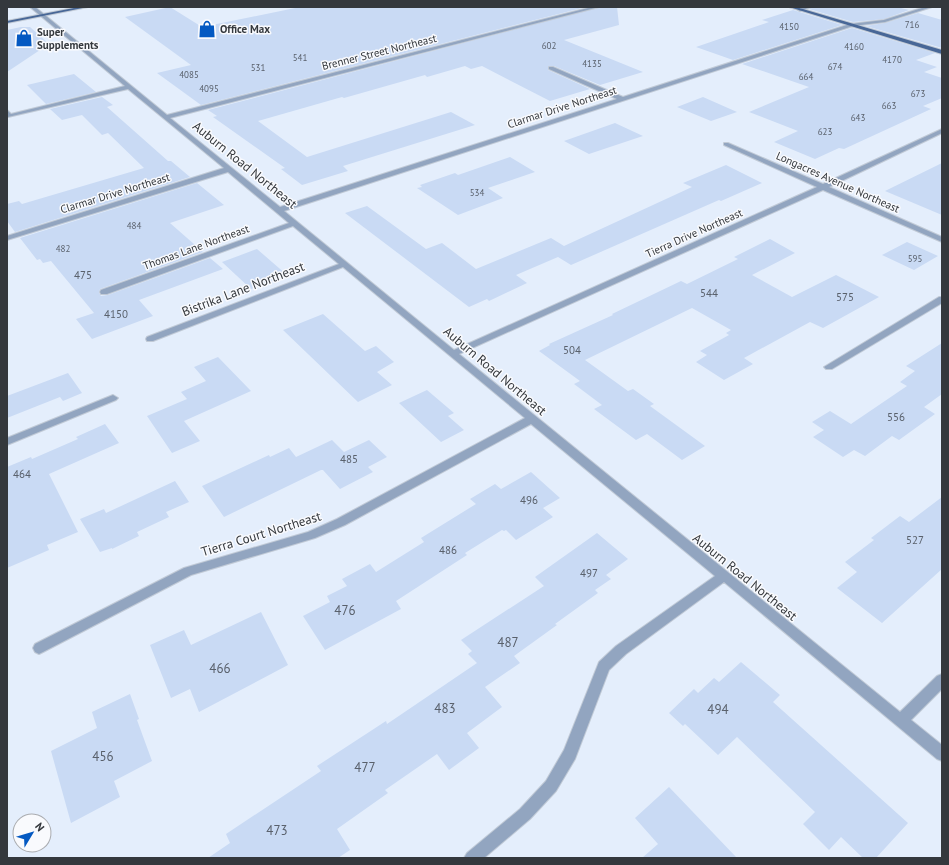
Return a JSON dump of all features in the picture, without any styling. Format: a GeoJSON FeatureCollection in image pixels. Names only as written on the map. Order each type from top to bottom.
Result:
{"type":"FeatureCollection","features":[{"type":"Feature","properties":{"kind":"main road"},"geometry":{"type":"LineString","coordinates":[[7,22],[86,7]]}},
{"type":"Feature","properties":{"kind":"main road"},"geometry":{"type":"LineString","coordinates":[[791,7],[942,52]]}},
{"type":"Feature","properties":{"kind":"street","name":"Auburn Road Northeast"},"geometry":{"type":"LineString","coordinates":[[32,7],[532,419],[942,754]]}},
{"type":"Feature","properties":{"kind":"street","name":"Brenner Street Northeast"},"geometry":{"type":"LineString","coordinates":[[165,116],[597,7]]}},
{"type":"Feature","properties":{"kind":"street"},"geometry":{"type":"LineString","coordinates":[[800,10],[809,7]]}},
{"type":"Feature","properties":{"kind":"street"},"geometry":{"type":"LineString","coordinates":[[914,7],[923,9]]}},
{"type":"Feature","properties":{"kind":"street","name":"Clarmar Drive Northeast"},"geometry":{"type":"LineString","coordinates":[[279,210],[852,25],[885,21],[930,7]]}},
{"type":"Feature","properties":{"kind":"street"},"geometry":{"type":"LineString","coordinates":[[551,68],[622,100]]}},
{"type":"Feature","properties":{"kind":"street"},"geometry":{"type":"LineString","coordinates":[[7,112],[10,116],[128,87]]}},
{"type":"Feature","properties":{"kind":"street","name":"Tierra Drive Northeast"},"geometry":{"type":"LineString","coordinates":[[454,354],[823,187],[942,131]]}},
{"type":"Feature","properties":{"kind":"street","name":"Longacres Avenue Northeast"},"geometry":{"type":"LineString","coordinates":[[726,144],[942,240]]}},
{"type":"Feature","properties":{"kind":"street","name":"Clarmar Drive Northeast"},"geometry":{"type":"LineString","coordinates":[[7,238],[229,169]]}},
{"type":"Feature","properties":{"kind":"street","name":"Thomas Lane Northeast"},"geometry":{"type":"LineString","coordinates":[[104,292],[295,223]]}},
{"type":"Feature","properties":{"kind":"street","name":"Bistrika Lane Northeast"},"geometry":{"type":"LineString","coordinates":[[150,339],[345,264]]}},
{"type":"Feature","properties":{"kind":"street"},"geometry":{"type":"LineString","coordinates":[[829,367],[942,299]]}},
{"type":"Feature","properties":{"kind":"street"},"geometry":{"type":"LineString","coordinates":[[7,442],[113,398]]}},
{"type":"Feature","properties":{"kind":"street","name":"Tierra Court Northeast"},"geometry":{"type":"LineString","coordinates":[[39,648],[188,571],[311,535],[341,522],[532,419]]}},
{"type":"Feature","properties":{"kind":"street"},"geometry":{"type":"LineString","coordinates":[[472,858],[526,814],[551,786],[570,754],[604,666],[627,645],[724,576]]}},
{"type":"Feature","properties":{"kind":"street"},"geometry":{"type":"LineString","coordinates":[[901,720],[942,680]]}},
{"type":"Feature","properties":{"kind":"building"},"geometry":{"type":"Polygon","coordinates":[[[170,7],[202,27],[300,7],[586,7],[201,105],[157,73],[191,65],[125,17],[170,7]]]}},
{"type":"Feature","properties":{"kind":"building"},"geometry":{"type":"Polygon","coordinates":[[[600,7],[617,7],[619,25],[564,40],[643,72],[600,85],[554,66],[549,66],[548,70],[590,89],[550,101],[482,66],[471,69],[465,66],[427,77],[425,75],[344,98],[342,97],[258,121],[307,157],[451,112],[475,125],[343,166],[348,171],[302,185],[281,169],[285,168],[213,117],[217,116],[208,110],[600,7]]]}},
{"type":"Feature","properties":{"kind":"building"},"geometry":{"type":"Polygon","coordinates":[[[812,7],[897,7],[909,10],[884,19],[853,22],[809,9],[812,7]]]}},
{"type":"Feature","properties":{"kind":"building"},"geometry":{"type":"Polygon","coordinates":[[[793,10],[842,25],[733,60],[696,47],[769,22],[762,20],[793,10]]]}},
{"type":"Feature","properties":{"kind":"building"},"geometry":{"type":"Polygon","coordinates":[[[918,13],[942,20],[942,48],[866,26],[885,23],[918,13]]]}},
{"type":"Feature","properties":{"kind":"building","name":"Super Supplements"},"geometry":{"type":"Polygon","coordinates":[[[30,27],[49,44],[7,72],[7,30],[30,27]]]}},
{"type":"Feature","properties":{"kind":"building"},"geometry":{"type":"Polygon","coordinates":[[[852,28],[935,53],[916,60],[937,67],[924,72],[942,78],[942,98],[923,106],[931,109],[844,149],[839,148],[815,159],[774,142],[798,131],[749,112],[809,87],[742,64],[852,28]]]}},
{"type":"Feature","properties":{"kind":"building"},"geometry":{"type":"Polygon","coordinates":[[[74,74],[96,92],[46,104],[27,85],[74,74]]]}},
{"type":"Feature","properties":{"kind":"building"},"geometry":{"type":"Polygon","coordinates":[[[102,97],[113,105],[107,107],[168,161],[171,161],[190,177],[15,232],[7,221],[7,204],[19,201],[22,204],[144,168],[108,133],[102,135],[82,115],[62,120],[50,109],[102,97]]]}},
{"type":"Feature","properties":{"kind":"building"},"geometry":{"type":"Polygon","coordinates":[[[703,97],[737,112],[711,121],[677,107],[703,97]]]}},
{"type":"Feature","properties":{"kind":"building"},"geometry":{"type":"Polygon","coordinates":[[[615,123],[643,136],[589,154],[564,141],[615,123]]]}},
{"type":"Feature","properties":{"kind":"building"},"geometry":{"type":"Polygon","coordinates":[[[510,157],[535,172],[488,188],[503,198],[458,215],[417,188],[422,187],[420,185],[455,173],[458,175],[510,157]]]}},
{"type":"Feature","properties":{"kind":"building"},"geometry":{"type":"Polygon","coordinates":[[[942,163],[942,215],[885,191],[942,163]]]}},
{"type":"Feature","properties":{"kind":"building"},"geometry":{"type":"Polygon","coordinates":[[[726,165],[762,183],[721,201],[719,200],[571,265],[558,257],[516,275],[527,283],[489,301],[487,299],[469,307],[345,213],[367,206],[426,249],[442,243],[476,269],[551,238],[564,246],[692,187],[683,183],[726,165]]]}},
{"type":"Feature","properties":{"kind":"building"},"geometry":{"type":"Polygon","coordinates":[[[197,183],[224,205],[170,223],[203,252],[100,289],[99,293],[101,296],[108,295],[210,258],[223,269],[139,300],[153,316],[92,339],[76,319],[94,313],[51,261],[43,263],[40,259],[37,260],[20,238],[197,183]]]}},
{"type":"Feature","properties":{"kind":"building"},"geometry":{"type":"Polygon","coordinates":[[[770,239],[795,253],[752,275],[792,297],[836,275],[879,297],[823,328],[810,322],[744,358],[753,364],[724,380],[696,362],[707,355],[700,351],[729,335],[726,333],[731,330],[692,308],[585,360],[628,391],[633,389],[654,404],[650,406],[705,446],[682,460],[647,434],[636,440],[594,409],[602,405],[574,384],[580,381],[539,351],[550,345],[549,344],[613,315],[612,314],[681,281],[687,284],[738,259],[734,257],[770,239]]]}},
{"type":"Feature","properties":{"kind":"building"},"geometry":{"type":"Polygon","coordinates":[[[907,242],[938,256],[914,270],[882,255],[907,242]]]}},
{"type":"Feature","properties":{"kind":"building"},"geometry":{"type":"Polygon","coordinates":[[[257,249],[287,275],[251,289],[222,262],[257,249]]]}},
{"type":"Feature","properties":{"kind":"building"},"geometry":{"type":"Polygon","coordinates":[[[323,314],[365,351],[376,346],[394,362],[377,372],[392,385],[358,402],[283,330],[323,314]]]}},
{"type":"Feature","properties":{"kind":"building"},"geometry":{"type":"Polygon","coordinates":[[[942,343],[942,394],[924,407],[935,414],[899,440],[892,436],[865,456],[854,450],[843,457],[813,437],[824,430],[812,422],[830,411],[851,424],[907,386],[900,382],[915,371],[906,366],[942,343]]]}},
{"type":"Feature","properties":{"kind":"building"},"geometry":{"type":"Polygon","coordinates":[[[218,357],[251,391],[184,421],[200,441],[172,453],[147,416],[187,399],[181,392],[206,381],[194,367],[218,357]]]}},
{"type":"Feature","properties":{"kind":"building"},"geometry":{"type":"Polygon","coordinates":[[[68,373],[82,393],[63,401],[60,397],[7,418],[7,396],[68,373]]]}},
{"type":"Feature","properties":{"kind":"building"},"geometry":{"type":"Polygon","coordinates":[[[427,390],[454,413],[448,416],[464,430],[441,442],[399,403],[427,390]]]}},
{"type":"Feature","properties":{"kind":"building"},"geometry":{"type":"Polygon","coordinates":[[[105,424],[119,443],[49,474],[78,532],[47,545],[49,550],[7,568],[7,467],[31,457],[32,459],[78,439],[76,437],[105,424]]]}},
{"type":"Feature","properties":{"kind":"building"},"geometry":{"type":"Polygon","coordinates":[[[332,440],[344,452],[369,440],[387,457],[368,467],[373,472],[340,489],[323,470],[321,470],[224,517],[202,486],[269,455],[270,457],[289,448],[296,457],[332,440]]]}},
{"type":"Feature","properties":{"kind":"building"},"geometry":{"type":"Polygon","coordinates":[[[531,472],[560,498],[543,508],[553,517],[516,540],[506,530],[502,530],[465,553],[467,555],[396,601],[401,609],[325,650],[303,616],[330,602],[327,596],[347,586],[342,579],[370,564],[376,572],[424,542],[421,538],[476,504],[470,499],[495,484],[501,489],[531,472]]]}},
{"type":"Feature","properties":{"kind":"building"},"geometry":{"type":"Polygon","coordinates":[[[175,481],[189,502],[166,512],[169,517],[137,532],[139,536],[112,549],[100,552],[80,519],[104,509],[106,513],[175,481]]]}},
{"type":"Feature","properties":{"kind":"building"},"geometry":{"type":"Polygon","coordinates":[[[942,497],[942,569],[882,623],[837,588],[857,572],[845,562],[874,540],[871,538],[900,516],[909,522],[942,497]]]}},
{"type":"Feature","properties":{"kind":"building"},"geometry":{"type":"Polygon","coordinates":[[[597,533],[628,559],[606,575],[611,579],[595,590],[598,593],[514,656],[520,663],[485,687],[502,707],[467,733],[479,748],[449,770],[437,754],[385,790],[388,793],[337,829],[350,850],[338,858],[208,858],[230,843],[226,834],[321,771],[317,766],[386,721],[387,724],[477,663],[468,654],[472,651],[461,640],[544,586],[535,577],[597,533]]]}},
{"type":"Feature","properties":{"kind":"building"},"geometry":{"type":"Polygon","coordinates":[[[261,612],[288,665],[199,712],[190,689],[171,698],[150,645],[184,630],[191,645],[261,612]]]}},
{"type":"Feature","properties":{"kind":"building"},"geometry":{"type":"Polygon","coordinates":[[[741,662],[780,695],[773,702],[908,823],[876,858],[863,858],[841,837],[829,850],[803,824],[815,812],[737,737],[718,755],[685,724],[683,726],[669,713],[694,689],[698,693],[714,678],[719,682],[741,662]]]}},
{"type":"Feature","properties":{"kind":"building"},"geometry":{"type":"Polygon","coordinates":[[[130,694],[139,719],[137,720],[152,761],[114,781],[120,797],[71,823],[51,751],[97,728],[92,712],[130,694]]]}},
{"type":"Feature","properties":{"kind":"building"},"geometry":{"type":"Polygon","coordinates":[[[669,787],[737,858],[642,858],[658,844],[635,818],[669,787]]]}},
{"type":"Feature","properties":{"kind":"place","name":"Office Max"},"geometry":{"type":"Point","coordinates":[207,29]}},
{"type":"Feature","properties":{"kind":"place","name":"Super Supplements"},"geometry":{"type":"Point","coordinates":[24,38]}}]}
